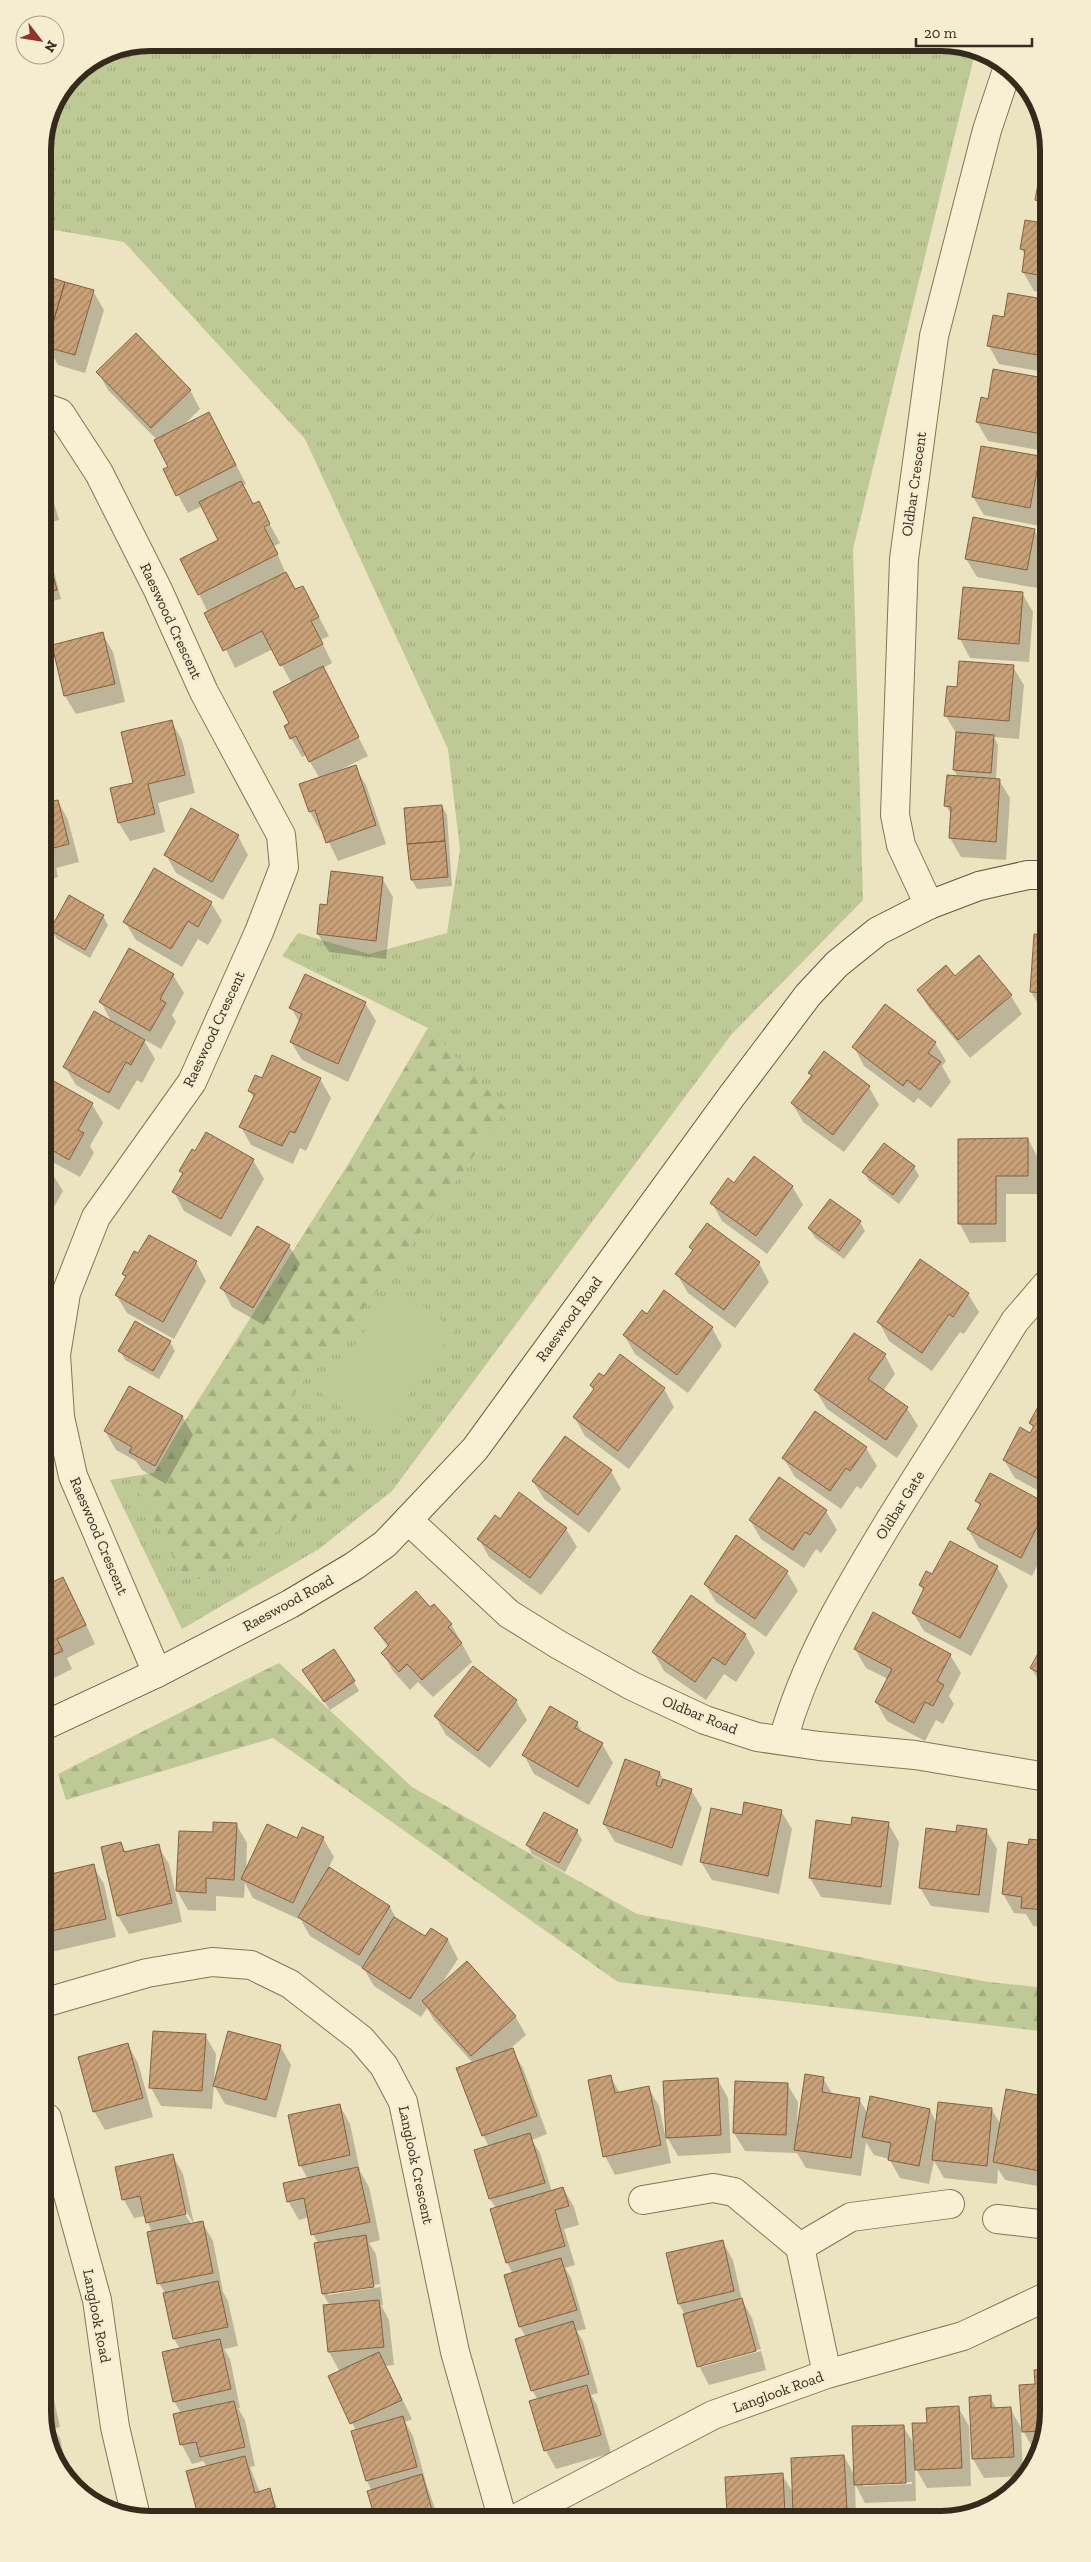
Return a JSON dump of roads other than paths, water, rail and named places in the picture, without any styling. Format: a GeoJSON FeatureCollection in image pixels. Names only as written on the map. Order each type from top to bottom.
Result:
{"type":"FeatureCollection","features":[{"type":"Feature","properties":{"kind":"street","name":"Oldbar Crescent"},"geometry":{"type":"LineString","coordinates":[[929,905],[901,845],[895,816],[904,559],[934,336],[987,130],[1005,75]]}},
{"type":"Feature","properties":{"kind":"street","name":"Raeswood Crescent"},"geometry":{"type":"LineString","coordinates":[[51,410],[60,413],[99,473],[158,590],[204,692],[282,835],[284,867],[259,932],[192,1082],[96,1217],[66,1293],[56,1355],[60,1417],[73,1476],[157,1673]]}},
{"type":"Feature","properties":{"kind":"street","name":"Raeswood Road"},"geometry":{"type":"LineString","coordinates":[[51,1722],[157,1673],[290,1604],[354,1566],[385,1544],[475,1449],[731,1097],[808,995],[837,964],[878,931],[929,905],[978,886],[1040,875]]}},
{"type":"Feature","properties":{"kind":"street","name":"Oldbar Gate"},"geometry":{"type":"LineString","coordinates":[[783,1740],[794,1702],[808,1667],[834,1613],[1014,1321],[1040,1292]]}},
{"type":"Feature","properties":{"kind":"street","name":"Oldbar Road"},"geometry":{"type":"LineString","coordinates":[[408,1520],[510,1614],[559,1645],[632,1686],[705,1720],[757,1737],[915,1755],[1040,1775]]}},
{"type":"Feature","properties":{"kind":"street","name":"Langlook Crescent"},"geometry":{"type":"LineString","coordinates":[[51,2001],[147,1972],[212,1962],[250,1965],[290,1984],[361,2039],[384,2066],[403,2102],[455,2352],[500,2511]]}},
{"type":"Feature","properties":{"kind":"street","name":"Langlook Road"},"geometry":{"type":"LineString","coordinates":[[51,2133],[97,2300],[116,2427],[134,2510]]}},
{"type":"Feature","properties":{"kind":"street"},"geometry":{"type":"LineString","coordinates":[[643,2200],[713,2188],[734,2192],[800,2247],[827,2374]]}},
{"type":"Feature","properties":{"kind":"street"},"geometry":{"type":"LineString","coordinates":[[800,2247],[851,2217],[950,2204]]}},
{"type":"Feature","properties":{"kind":"street"},"geometry":{"type":"LineString","coordinates":[[997,2219],[1040,2224]]}},
{"type":"Feature","properties":{"kind":"street","name":"Langlook Road"},"geometry":{"type":"LineString","coordinates":[[530,2511],[713,2415],[827,2374],[963,2336],[1040,2300]]}}]}
